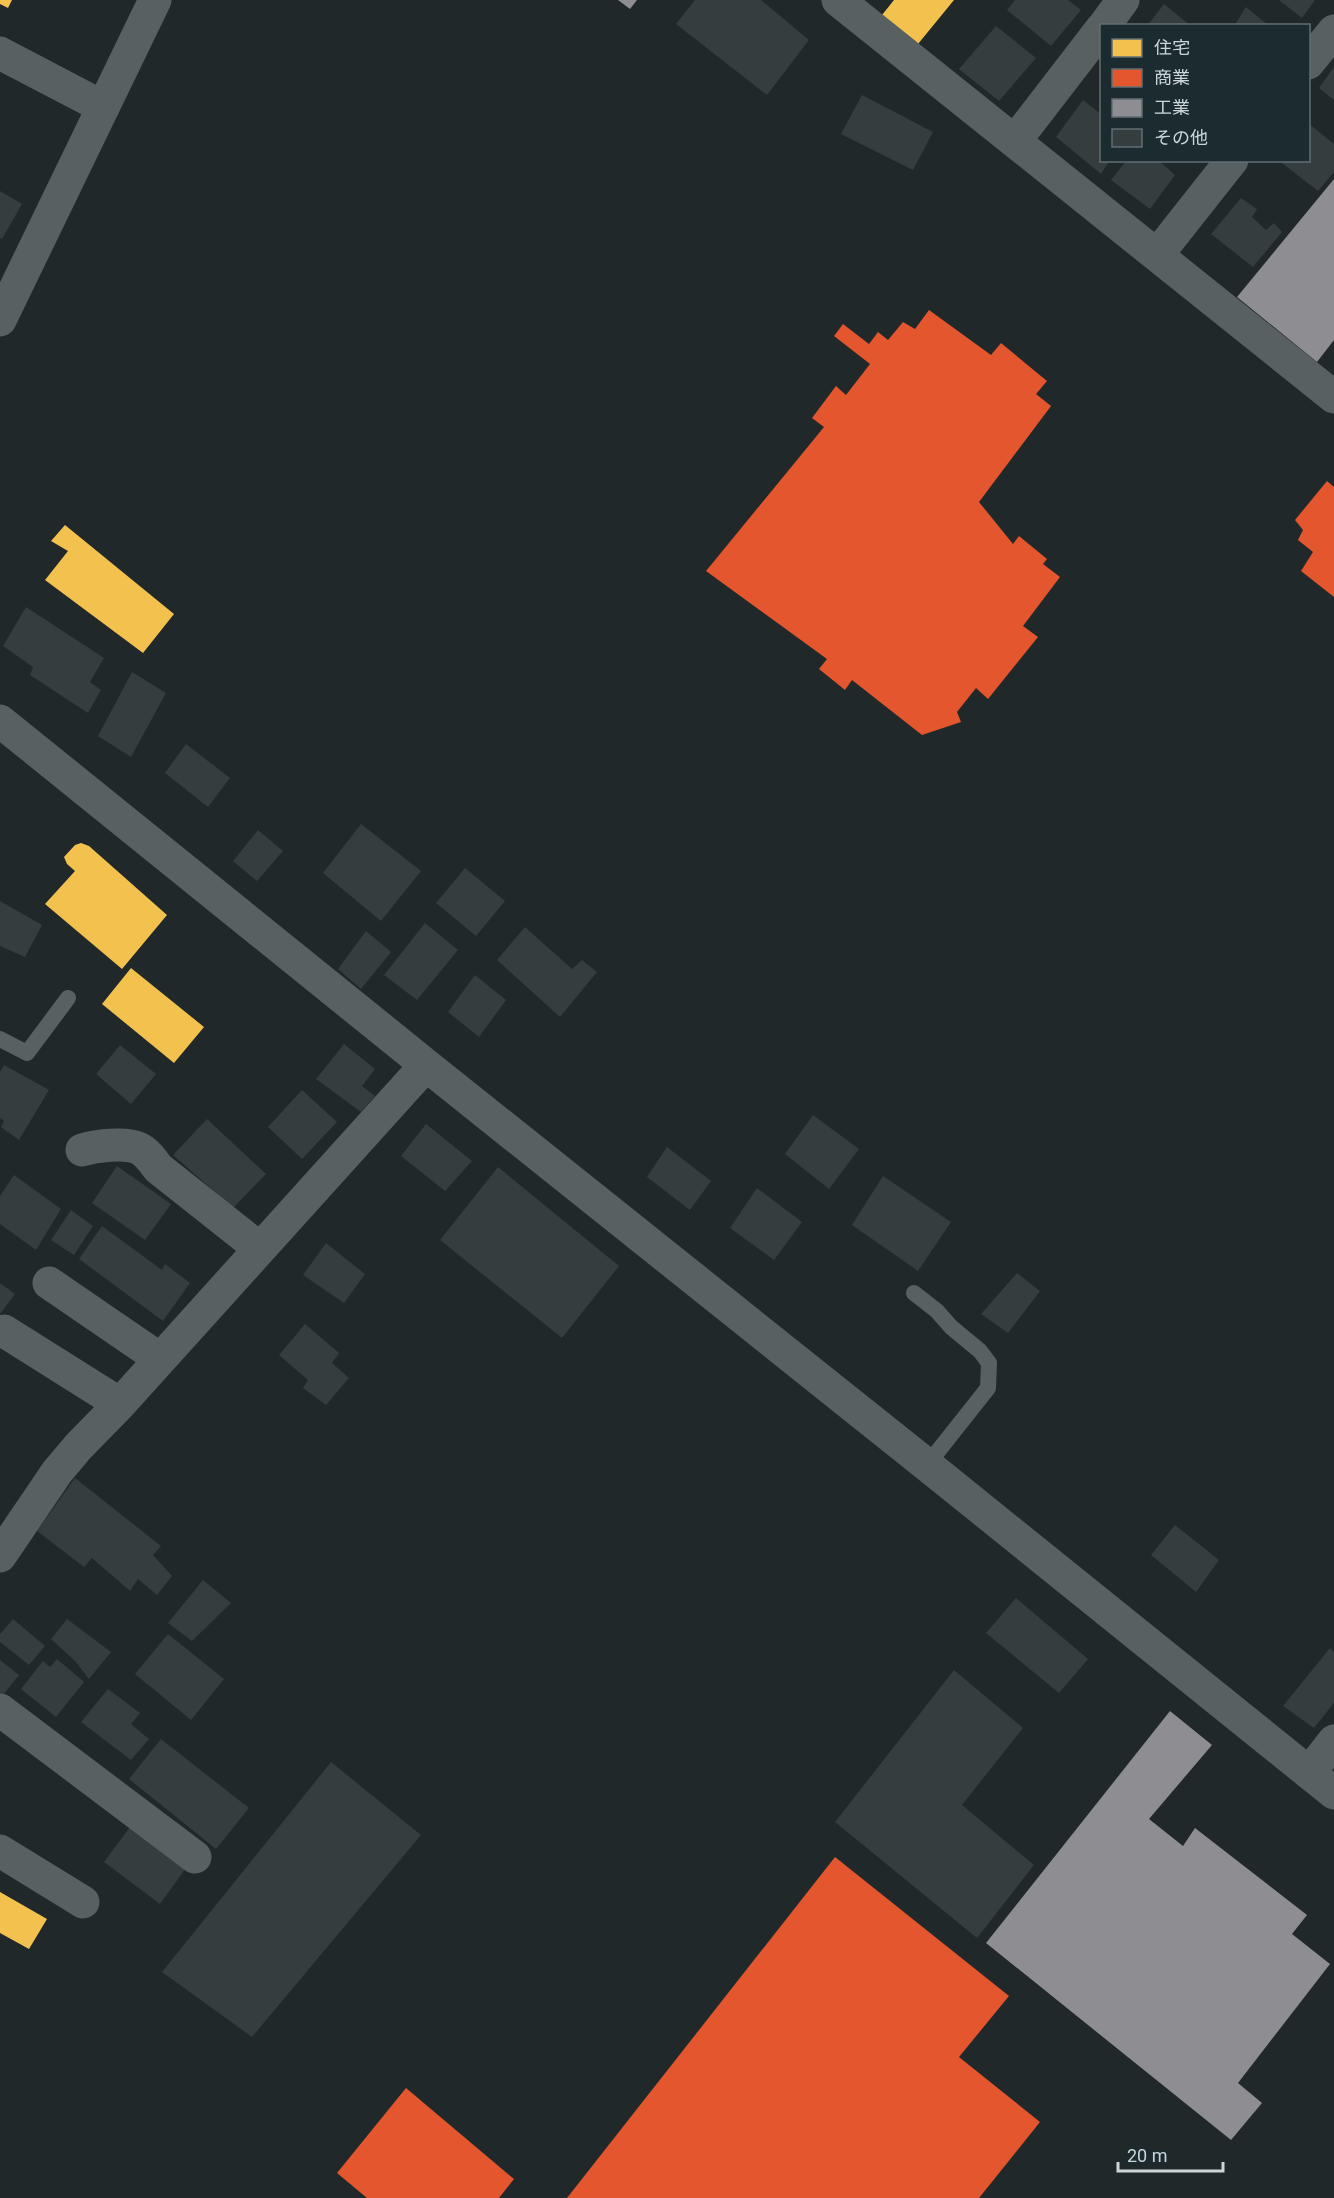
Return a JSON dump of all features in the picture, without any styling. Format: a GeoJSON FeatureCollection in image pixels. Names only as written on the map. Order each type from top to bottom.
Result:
{"type":"FeatureCollection","features":[{"type":"Feature","properties":{"kind":"street"},"geometry":{"type":"LineString","coordinates":[[0,320],[155,0]]}},
{"type":"Feature","properties":{"kind":"street"},"geometry":{"type":"LineString","coordinates":[[838,0],[1334,397]]}},
{"type":"Feature","properties":{"kind":"street"},"geometry":{"type":"LineString","coordinates":[[1104,24],[1123,0]]}},
{"type":"Feature","properties":{"kind":"street"},"geometry":{"type":"LineString","coordinates":[[1014,141],[1100,30]]}},
{"type":"Feature","properties":{"kind":"street"},"geometry":{"type":"LineString","coordinates":[[1310,61],[1334,31]]}},
{"type":"Feature","properties":{"kind":"street"},"geometry":{"type":"LineString","coordinates":[[0,53],[103,107]]}},
{"type":"Feature","properties":{"kind":"street"},"geometry":{"type":"LineString","coordinates":[[1157,255],[1230,162]]}},
{"type":"Feature","properties":{"kind":"street"},"geometry":{"type":"LineString","coordinates":[[0,721],[1322,1783],[1334,1741]]}},
{"type":"Feature","properties":{"kind":"street"},"geometry":{"type":"LineString","coordinates":[[0,1556],[57,1472],[426,1065]]}},
{"type":"Feature","properties":{"kind":"street"},"geometry":{"type":"LineString","coordinates":[[82,1149],[98,1145],[137,1147],[149,1156],[158,1168],[260,1248]]}},
{"type":"Feature","properties":{"kind":"street"},"geometry":{"type":"LineString","coordinates":[[49,1283],[160,1359]]}},
{"type":"Feature","properties":{"kind":"street"},"geometry":{"type":"LineString","coordinates":[[4,1331],[120,1404]]}},
{"type":"Feature","properties":{"kind":"street"},"geometry":{"type":"LineString","coordinates":[[0,1710],[195,1857]]}},
{"type":"Feature","properties":{"kind":"street"},"geometry":{"type":"LineString","coordinates":[[0,1851],[83,1902]]}},
{"type":"Feature","properties":{"kind":"lane"},"geometry":{"type":"LineString","coordinates":[[0,1039],[27,1053],[68,998]]}},
{"type":"Feature","properties":{"kind":"lane"},"geometry":{"type":"LineString","coordinates":[[914,1293],[980,1351],[989,1363],[988,1388],[927,1465]]}},
{"type":"Feature","properties":{"kind":"building: 住宅"},"geometry":{"type":"Polygon","coordinates":[[[0,0],[12,0],[8,8],[0,4],[0,0]]]}},
{"type":"Feature","properties":{"kind":"building: 住宅"},"geometry":{"type":"Polygon","coordinates":[[[894,0],[954,0],[918,44],[882,15],[894,0]]]}},
{"type":"Feature","properties":{"kind":"building: 住宅"},"geometry":{"type":"Polygon","coordinates":[[[65,525],[174,614],[143,653],[45,580],[68,551],[51,541],[65,525]]]}},
{"type":"Feature","properties":{"kind":"building: 住宅"},"geometry":{"type":"Polygon","coordinates":[[[81,843],[89,846],[167,915],[122,969],[45,904],[75,871],[67,864],[64,857],[75,845],[81,843]]]}},
{"type":"Feature","properties":{"kind":"building: 住宅"},"geometry":{"type":"Polygon","coordinates":[[[131,968],[204,1027],[174,1063],[102,1004],[131,968]]]}},
{"type":"Feature","properties":{"kind":"building: 住宅"},"geometry":{"type":"Polygon","coordinates":[[[0,1892],[47,1919],[29,1949],[0,1933],[0,1892]]]}},
{"type":"Feature","properties":{"kind":"building: 商業"},"geometry":{"type":"Polygon","coordinates":[[[929,310],[991,355],[1001,343],[1047,381],[1036,394],[1051,406],[979,502],[1013,544],[1019,536],[1047,559],[1043,564],[1060,577],[1023,626],[1038,637],[988,699],[976,688],[957,712],[961,722],[922,735],[852,680],[845,690],[819,669],[827,659],[706,571],[824,427],[812,418],[836,386],[846,395],[870,364],[834,336],[843,324],[869,344],[878,332],[888,340],[903,322],[915,329],[929,310]]]}},
{"type":"Feature","properties":{"kind":"building: 商業"},"geometry":{"type":"Polygon","coordinates":[[[1327,481],[1334,487],[1334,597],[1301,571],[1313,552],[1298,540],[1303,530],[1295,520],[1327,481]]]}},
{"type":"Feature","properties":{"kind":"building: 商業"},"geometry":{"type":"Polygon","coordinates":[[[835,1857],[1009,1996],[959,2057],[1040,2122],[979,2198],[567,2198],[835,1857]]]}},
{"type":"Feature","properties":{"kind":"building: 商業"},"geometry":{"type":"Polygon","coordinates":[[[406,2088],[514,2179],[499,2198],[367,2198],[337,2173],[406,2088]]]}},
{"type":"Feature","properties":{"kind":"building: 工業"},"geometry":{"type":"Polygon","coordinates":[[[618,0],[637,0],[630,9],[618,0]]]}},
{"type":"Feature","properties":{"kind":"building: 工業"},"geometry":{"type":"Polygon","coordinates":[[[1334,179],[1334,340],[1317,362],[1237,297],[1334,179]]]}},
{"type":"Feature","properties":{"kind":"building: 工業"},"geometry":{"type":"Polygon","coordinates":[[[1170,1711],[1212,1745],[1149,1819],[1183,1846],[1195,1828],[1307,1915],[1292,1934],[1330,1964],[1238,2083],[1262,2103],[1231,2140],[986,1943],[1170,1711]]]}},
{"type":"Feature","properties":{"kind":"building: その他"},"geometry":{"type":"Polygon","coordinates":[[[695,0],[761,0],[809,40],[767,95],[676,24],[695,0]]]}},
{"type":"Feature","properties":{"kind":"building: その他"},"geometry":{"type":"Polygon","coordinates":[[[1015,0],[1068,0],[1081,10],[1051,46],[1007,10],[1015,0]]]}},
{"type":"Feature","properties":{"kind":"building: その他"},"geometry":{"type":"Polygon","coordinates":[[[1279,0],[1315,0],[1302,18],[1279,0]]]}},
{"type":"Feature","properties":{"kind":"building: その他"},"geometry":{"type":"Polygon","coordinates":[[[1164,4],[1189,24],[1149,24],[1164,4]]]}},
{"type":"Feature","properties":{"kind":"building: その他"},"geometry":{"type":"Polygon","coordinates":[[[1246,7],[1267,24],[1235,24],[1246,7]]]}},
{"type":"Feature","properties":{"kind":"building: その他"},"geometry":{"type":"Polygon","coordinates":[[[996,26],[1036,58],[999,101],[959,69],[996,26]]]}},
{"type":"Feature","properties":{"kind":"building: その他"},"geometry":{"type":"Polygon","coordinates":[[[1334,67],[1334,100],[1319,88],[1334,67]]]}},
{"type":"Feature","properties":{"kind":"building: その他"},"geometry":{"type":"Polygon","coordinates":[[[862,95],[933,132],[913,170],[841,134],[862,95]]]}},
{"type":"Feature","properties":{"kind":"building: その他"},"geometry":{"type":"Polygon","coordinates":[[[1083,100],[1100,113],[1100,162],[1109,162],[1101,174],[1056,137],[1083,100]]]}},
{"type":"Feature","properties":{"kind":"building: その他"},"geometry":{"type":"Polygon","coordinates":[[[1310,125],[1334,144],[1334,172],[1318,191],[1281,162],[1310,162],[1310,125]]]}},
{"type":"Feature","properties":{"kind":"building: その他"},"geometry":{"type":"Polygon","coordinates":[[[1125,162],[1160,162],[1175,175],[1150,209],[1111,180],[1125,162]]]}},
{"type":"Feature","properties":{"kind":"building: その他"},"geometry":{"type":"Polygon","coordinates":[[[0,191],[22,204],[2,239],[0,238],[0,191]]]}},
{"type":"Feature","properties":{"kind":"building: その他"},"geometry":{"type":"Polygon","coordinates":[[[1241,198],[1257,209],[1252,217],[1266,230],[1274,223],[1282,232],[1253,267],[1211,234],[1241,198]]]}},
{"type":"Feature","properties":{"kind":"building: その他"},"geometry":{"type":"Polygon","coordinates":[[[26,607],[104,658],[90,682],[101,690],[88,713],[30,675],[33,667],[3,646],[26,607]]]}},
{"type":"Feature","properties":{"kind":"building: その他"},"geometry":{"type":"Polygon","coordinates":[[[132,672],[166,693],[131,757],[98,736],[132,672]]]}},
{"type":"Feature","properties":{"kind":"building: その他"},"geometry":{"type":"Polygon","coordinates":[[[186,744],[230,778],[208,807],[165,773],[186,744]]]}},
{"type":"Feature","properties":{"kind":"building: その他"},"geometry":{"type":"Polygon","coordinates":[[[361,824],[421,871],[381,921],[323,873],[361,824]]]}},
{"type":"Feature","properties":{"kind":"building: その他"},"geometry":{"type":"Polygon","coordinates":[[[258,830],[283,851],[257,881],[233,861],[258,830]]]}},
{"type":"Feature","properties":{"kind":"building: その他"},"geometry":{"type":"Polygon","coordinates":[[[465,868],[505,901],[476,936],[436,903],[465,868]]]}},
{"type":"Feature","properties":{"kind":"building: その他"},"geometry":{"type":"Polygon","coordinates":[[[0,901],[42,925],[25,957],[0,946],[0,901]]]}},
{"type":"Feature","properties":{"kind":"building: その他"},"geometry":{"type":"Polygon","coordinates":[[[425,923],[458,950],[417,1000],[384,975],[425,923]]]}},
{"type":"Feature","properties":{"kind":"building: その他"},"geometry":{"type":"Polygon","coordinates":[[[525,927],[572,969],[582,960],[597,972],[560,1017],[497,960],[525,927]]]}},
{"type":"Feature","properties":{"kind":"building: その他"},"geometry":{"type":"Polygon","coordinates":[[[366,931],[391,952],[361,989],[338,969],[366,931]]]}},
{"type":"Feature","properties":{"kind":"building: その他"},"geometry":{"type":"Polygon","coordinates":[[[475,975],[506,1000],[479,1037],[448,1012],[475,975]]]}},
{"type":"Feature","properties":{"kind":"building: その他"},"geometry":{"type":"Polygon","coordinates":[[[344,1044],[375,1069],[362,1086],[375,1096],[361,1112],[316,1079],[344,1044]]]}},
{"type":"Feature","properties":{"kind":"building: その他"},"geometry":{"type":"Polygon","coordinates":[[[120,1045],[156,1074],[131,1104],[96,1074],[120,1045]]]}},
{"type":"Feature","properties":{"kind":"building: その他"},"geometry":{"type":"Polygon","coordinates":[[[4,1065],[49,1090],[19,1140],[1,1127],[4,1121],[0,1118],[0,1072],[4,1065]]]}},
{"type":"Feature","properties":{"kind":"building: その他"},"geometry":{"type":"Polygon","coordinates":[[[302,1090],[337,1122],[302,1159],[268,1127],[302,1090]]]}},
{"type":"Feature","properties":{"kind":"building: その他"},"geometry":{"type":"Polygon","coordinates":[[[813,1115],[859,1149],[829,1189],[785,1154],[813,1115]]]}},
{"type":"Feature","properties":{"kind":"building: その他"},"geometry":{"type":"Polygon","coordinates":[[[207,1119],[266,1174],[233,1208],[173,1155],[207,1119]]]}},
{"type":"Feature","properties":{"kind":"building: その他"},"geometry":{"type":"Polygon","coordinates":[[[426,1124],[472,1161],[445,1191],[401,1156],[426,1124]]]}},
{"type":"Feature","properties":{"kind":"building: その他"},"geometry":{"type":"Polygon","coordinates":[[[667,1147],[711,1181],[690,1210],[647,1177],[667,1147]]]}},
{"type":"Feature","properties":{"kind":"building: その他"},"geometry":{"type":"Polygon","coordinates":[[[117,1166],[171,1204],[145,1240],[92,1203],[117,1166]]]}},
{"type":"Feature","properties":{"kind":"building: その他"},"geometry":{"type":"Polygon","coordinates":[[[498,1167],[619,1266],[562,1338],[440,1240],[498,1167]]]}},
{"type":"Feature","properties":{"kind":"building: その他"},"geometry":{"type":"Polygon","coordinates":[[[14,1175],[61,1209],[36,1250],[0,1224],[0,1196],[14,1175]]]}},
{"type":"Feature","properties":{"kind":"building: その他"},"geometry":{"type":"Polygon","coordinates":[[[883,1176],[951,1222],[918,1271],[852,1225],[883,1176]]]}},
{"type":"Feature","properties":{"kind":"building: その他"},"geometry":{"type":"Polygon","coordinates":[[[757,1188],[802,1222],[774,1260],[730,1228],[757,1188]]]}},
{"type":"Feature","properties":{"kind":"building: その他"},"geometry":{"type":"Polygon","coordinates":[[[71,1210],[93,1226],[74,1255],[51,1240],[71,1210]]]}},
{"type":"Feature","properties":{"kind":"building: その他"},"geometry":{"type":"Polygon","coordinates":[[[102,1226],[162,1270],[165,1264],[190,1283],[163,1321],[79,1259],[102,1226]]]}},
{"type":"Feature","properties":{"kind":"building: その他"},"geometry":{"type":"Polygon","coordinates":[[[326,1243],[365,1274],[344,1303],[303,1275],[326,1243]]]}},
{"type":"Feature","properties":{"kind":"building: その他"},"geometry":{"type":"Polygon","coordinates":[[[1017,1273],[1040,1291],[1008,1333],[981,1314],[1017,1273]]]}},
{"type":"Feature","properties":{"kind":"building: その他"},"geometry":{"type":"Polygon","coordinates":[[[0,1283],[15,1294],[0,1314],[0,1283]]]}},
{"type":"Feature","properties":{"kind":"building: その他"},"geometry":{"type":"Polygon","coordinates":[[[305,1324],[339,1353],[332,1363],[349,1378],[326,1405],[303,1388],[308,1380],[279,1355],[305,1324]]]}},
{"type":"Feature","properties":{"kind":"building: その他"},"geometry":{"type":"Polygon","coordinates":[[[75,1478],[161,1546],[153,1555],[172,1576],[157,1595],[138,1579],[130,1591],[92,1558],[84,1567],[37,1531],[75,1478]]]}},
{"type":"Feature","properties":{"kind":"building: その他"},"geometry":{"type":"Polygon","coordinates":[[[1175,1525],[1219,1560],[1196,1592],[1151,1555],[1175,1525]]]}},
{"type":"Feature","properties":{"kind":"building: その他"},"geometry":{"type":"Polygon","coordinates":[[[203,1580],[231,1603],[192,1641],[168,1623],[203,1580]]]}},
{"type":"Feature","properties":{"kind":"building: その他"},"geometry":{"type":"Polygon","coordinates":[[[1016,1598],[1088,1659],[1059,1693],[986,1633],[1016,1598]]]}},
{"type":"Feature","properties":{"kind":"building: その他"},"geometry":{"type":"Polygon","coordinates":[[[13,1619],[45,1646],[29,1665],[0,1642],[0,1634],[13,1619]]]}},
{"type":"Feature","properties":{"kind":"building: その他"},"geometry":{"type":"Polygon","coordinates":[[[67,1619],[111,1652],[89,1679],[75,1661],[51,1639],[67,1619]]]}},
{"type":"Feature","properties":{"kind":"building: その他"},"geometry":{"type":"Polygon","coordinates":[[[168,1634],[224,1679],[191,1720],[135,1674],[168,1634]]]}},
{"type":"Feature","properties":{"kind":"building: その他"},"geometry":{"type":"Polygon","coordinates":[[[1330,1648],[1334,1652],[1334,1703],[1314,1728],[1283,1706],[1330,1648]]]}},
{"type":"Feature","properties":{"kind":"building: その他"},"geometry":{"type":"Polygon","coordinates":[[[57,1659],[84,1682],[56,1717],[21,1689],[43,1661],[50,1667],[57,1659]]]}},
{"type":"Feature","properties":{"kind":"building: その他"},"geometry":{"type":"Polygon","coordinates":[[[0,1660],[19,1675],[2,1696],[0,1694],[0,1660]]]}},
{"type":"Feature","properties":{"kind":"building: その他"},"geometry":{"type":"Polygon","coordinates":[[[954,1670],[1023,1728],[962,1805],[1034,1865],[977,1938],[835,1822],[954,1670]]]}},
{"type":"Feature","properties":{"kind":"building: その他"},"geometry":{"type":"Polygon","coordinates":[[[108,1689],[140,1713],[131,1724],[149,1739],[131,1760],[81,1722],[108,1689]]]}},
{"type":"Feature","properties":{"kind":"building: その他"},"geometry":{"type":"Polygon","coordinates":[[[161,1739],[249,1808],[216,1849],[129,1779],[161,1739]]]}},
{"type":"Feature","properties":{"kind":"building: その他"},"geometry":{"type":"Polygon","coordinates":[[[331,1762],[421,1835],[252,2037],[162,1972],[331,1762]]]}},
{"type":"Feature","properties":{"kind":"building: その他"},"geometry":{"type":"Polygon","coordinates":[[[130,1827],[186,1868],[160,1904],[104,1862],[130,1827]]]}}]}
